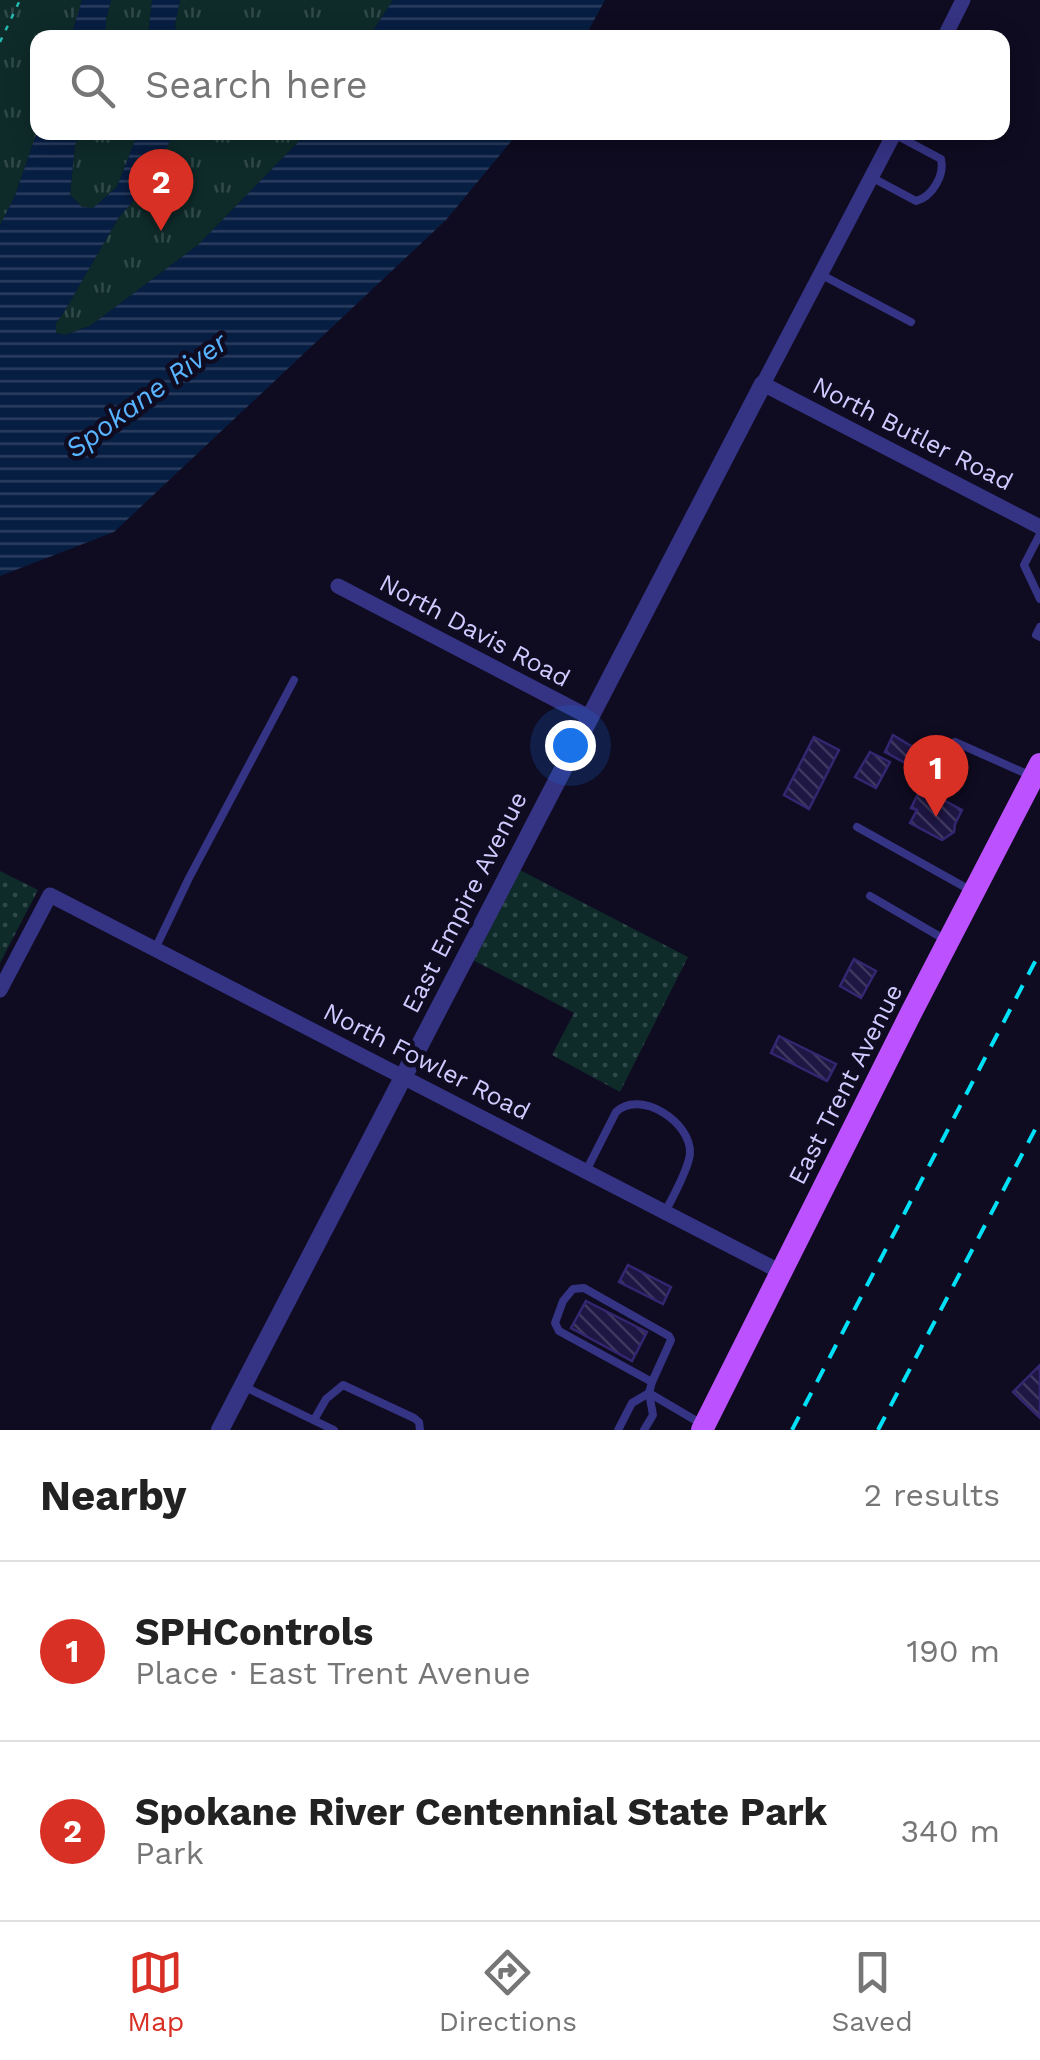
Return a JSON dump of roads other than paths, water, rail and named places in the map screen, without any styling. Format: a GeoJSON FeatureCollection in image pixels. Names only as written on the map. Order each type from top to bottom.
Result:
{"type":"FeatureCollection","features":[{"type":"Feature","properties":{"kind":"main road","name":"East Trent Avenue"},"geometry":{"type":"LineString","coordinates":[[703,1428],[1037,770]]}},
{"type":"Feature","properties":{"kind":"street"},"geometry":{"type":"LineString","coordinates":[[948,30],[963,0]]}},
{"type":"Feature","properties":{"kind":"street","name":"East Empire Avenue"},"geometry":{"type":"LineString","coordinates":[[220,1430],[891,140]]}},
{"type":"Feature","properties":{"kind":"street","name":"North Butler Road"},"geometry":{"type":"LineString","coordinates":[[763,384],[1040,531]]}},
{"type":"Feature","properties":{"kind":"street","name":"North Davis Road"},"geometry":{"type":"LineString","coordinates":[[338,586],[588,718]]}},
{"type":"Feature","properties":{"kind":"street","name":"North Fowler Road"},"geometry":{"type":"LineString","coordinates":[[0,990],[50,894],[781,1272]]}},
{"type":"Feature","properties":{"kind":"lane"},"geometry":{"type":"LineString","coordinates":[[871,177],[916,201],[929,196],[943,162],[905,140]]}},
{"type":"Feature","properties":{"kind":"lane"},"geometry":{"type":"LineString","coordinates":[[820,274],[911,322]]}},
{"type":"Feature","properties":{"kind":"lane"},"geometry":{"type":"LineString","coordinates":[[1040,531],[1024,565],[1040,598]]}},
{"type":"Feature","properties":{"kind":"lane"},"geometry":{"type":"LineString","coordinates":[[1040,627],[1036,635],[1040,637]]}},
{"type":"Feature","properties":{"kind":"lane"},"geometry":{"type":"LineString","coordinates":[[155,948],[294,680]]}},
{"type":"Feature","properties":{"kind":"lane"},"geometry":{"type":"LineString","coordinates":[[955,742],[1037,770]]}},
{"type":"Feature","properties":{"kind":"lane"},"geometry":{"type":"LineString","coordinates":[[857,827],[974,892]]}},
{"type":"Feature","properties":{"kind":"lane"},"geometry":{"type":"LineString","coordinates":[[870,896],[948,941]]}},
{"type":"Feature","properties":{"kind":"lane"},"geometry":{"type":"LineString","coordinates":[[586,1171],[616,1112],[624,1104],[635,1102],[660,1112],[684,1129],[690,1156],[665,1212]]}},
{"type":"Feature","properties":{"kind":"lane"},"geometry":{"type":"LineString","coordinates":[[644,1430],[653,1415],[649,1393],[652,1382],[670,1336],[584,1288],[573,1289],[563,1301],[555,1323],[559,1331],[652,1382]]}},
{"type":"Feature","properties":{"kind":"lane"},"geometry":{"type":"LineString","coordinates":[[314,1420],[326,1398],[344,1384],[414,1418],[420,1430]]}},
{"type":"Feature","properties":{"kind":"lane"},"geometry":{"type":"LineString","coordinates":[[243,1386],[334,1430]]}},
{"type":"Feature","properties":{"kind":"lane"},"geometry":{"type":"LineString","coordinates":[[649,1393],[703,1428]]}},
{"type":"Feature","properties":{"kind":"lane"},"geometry":{"type":"LineString","coordinates":[[618,1430],[632,1403],[649,1393]]}},
{"type":"Feature","properties":{"kind":"water"},"geometry":{"type":"Polygon","coordinates":[[[82,0],[111,0],[106,30],[73,30],[82,0]]]}},
{"type":"Feature","properties":{"kind":"water"},"geometry":{"type":"Polygon","coordinates":[[[152,0],[180,0],[176,30],[149,30],[152,0]]]}},
{"type":"Feature","properties":{"kind":"water"},"geometry":{"type":"Polygon","coordinates":[[[393,0],[605,0],[589,30],[374,30],[393,0]]]}},
{"type":"Feature","properties":{"kind":"water","name":"Spokane River"},"geometry":{"type":"Polygon","coordinates":[[[34,140],[78,140],[70,195],[82,207],[93,208],[117,187],[135,140],[170,140],[154,178],[119,217],[56,323],[56,333],[65,335],[90,326],[198,245],[300,140],[512,140],[446,220],[114,532],[0,576],[0,225],[15,196],[34,140]]]}},
{"type":"Feature","properties":{"kind":"railway"},"geometry":{"type":"LineString","coordinates":[[792,1430],[1040,952]]}},
{"type":"Feature","properties":{"kind":"railway"},"geometry":{"type":"LineString","coordinates":[[878,1430],[1040,1120]]}},
{"type":"Feature","properties":{"kind":"place","name":"Spokane River Centennial State Park"},"geometry":{"type":"Point","coordinates":[161,231]}},
{"type":"Feature","properties":{"kind":"place","name":"SPHControls"},"geometry":{"type":"Point","coordinates":[936,817]}}]}
